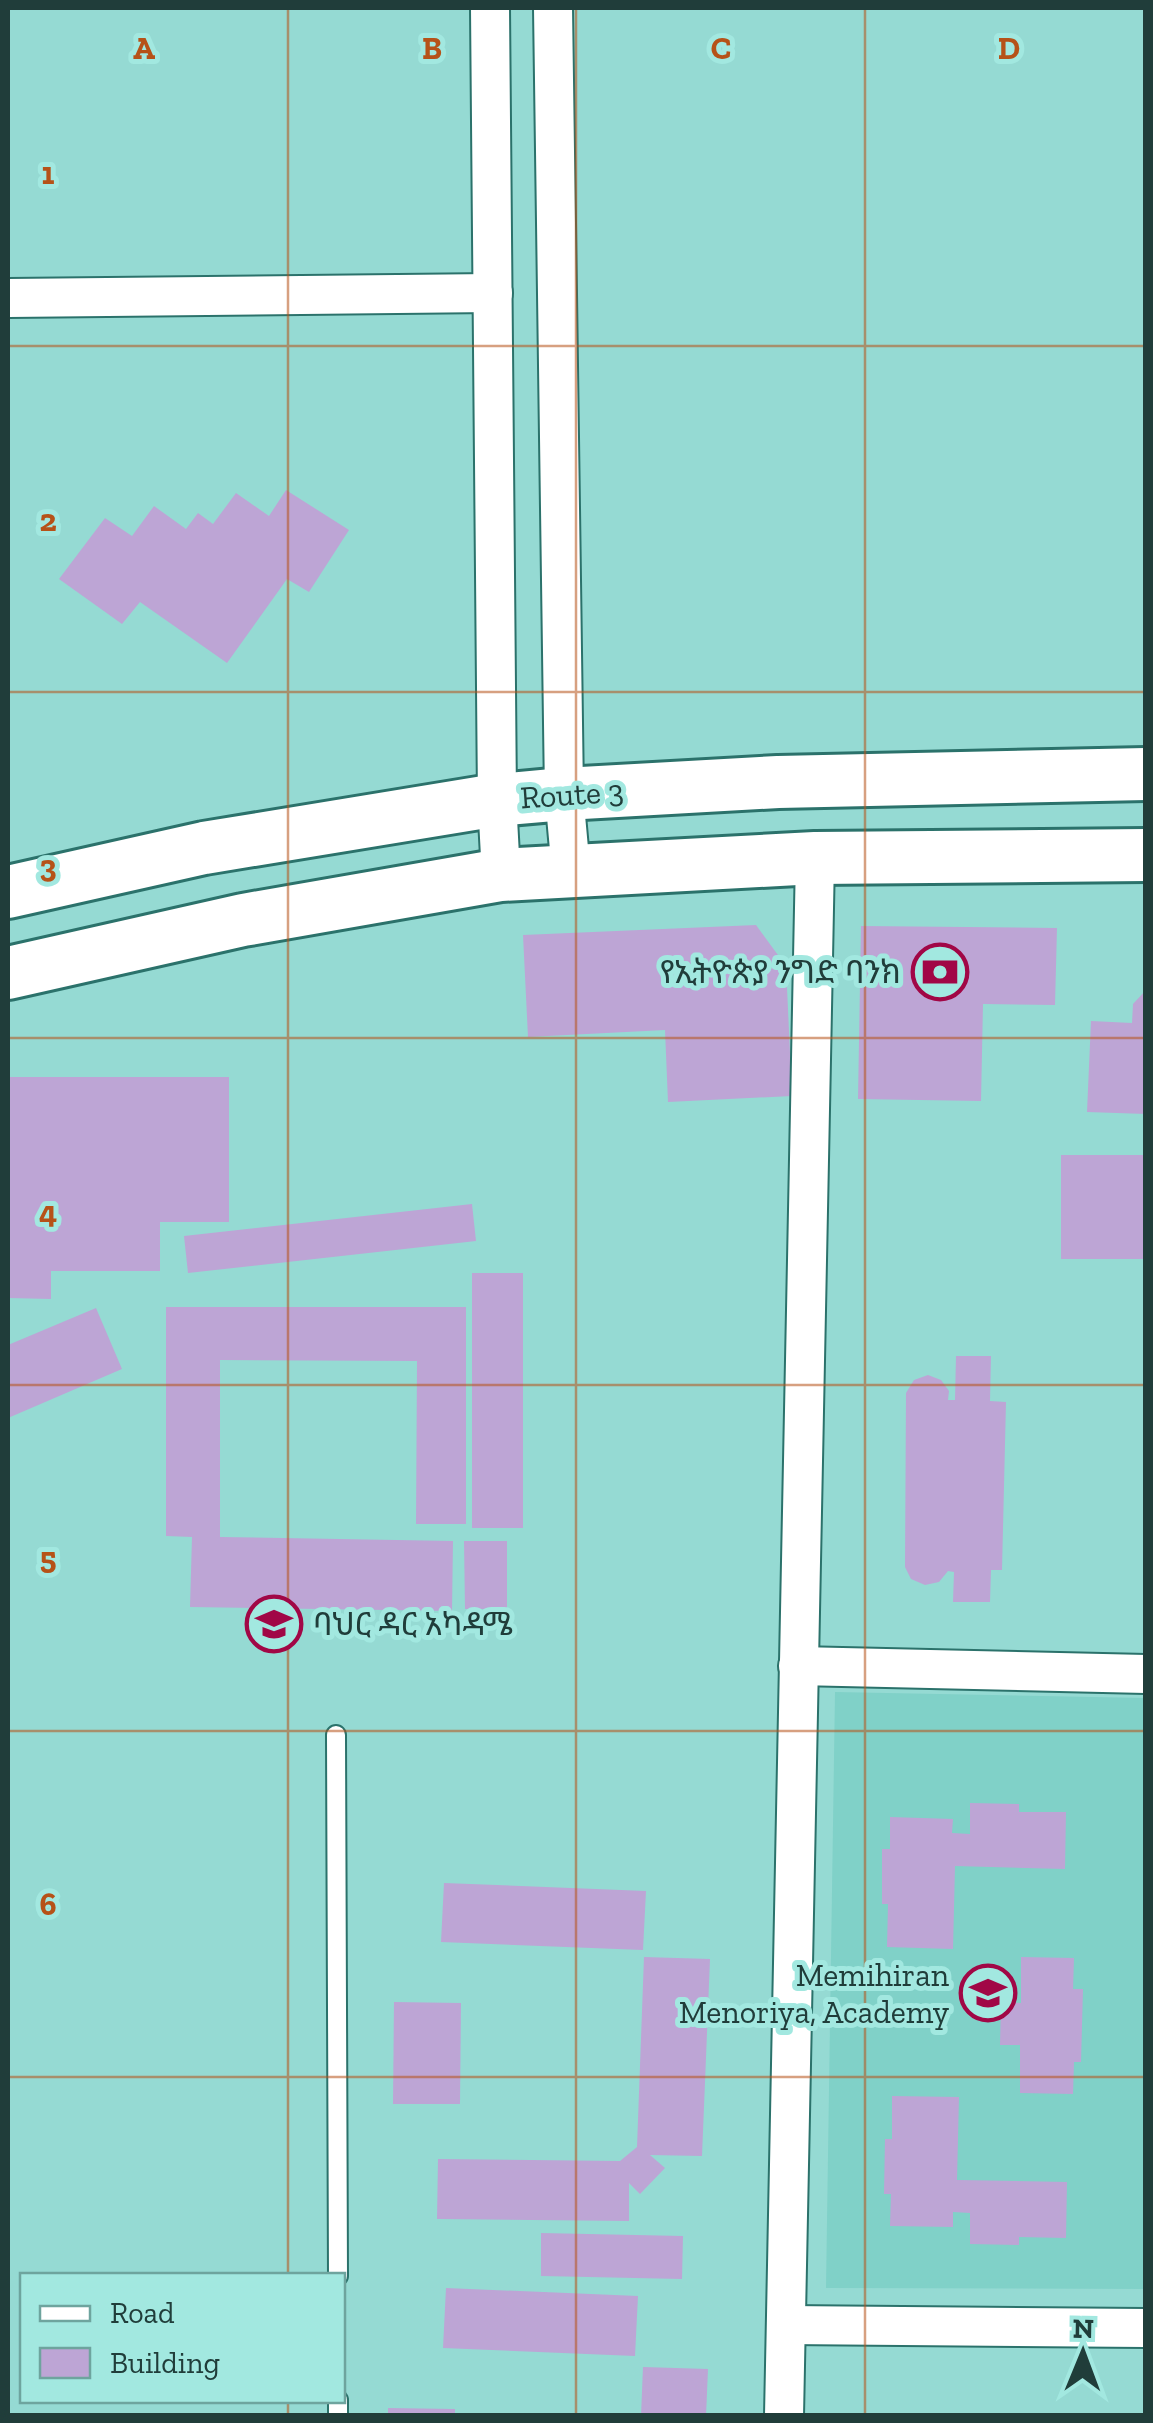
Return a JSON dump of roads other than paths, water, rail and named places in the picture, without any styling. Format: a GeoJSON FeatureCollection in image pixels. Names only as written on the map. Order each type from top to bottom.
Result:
{"type":"FeatureCollection","features":[{"type":"Feature","properties":{"kind":"main road","name":"Route 3"},"geometry":{"type":"LineString","coordinates":[[8,892],[204,848],[498,800],[778,782],[1146,774]]}},
{"type":"Feature","properties":{"kind":"main road"},"geometry":{"type":"LineString","coordinates":[[8,973],[243,920],[501,875],[814,858],[1146,855]]}},
{"type":"Feature","properties":{"kind":"street"},"geometry":{"type":"LineString","coordinates":[[490,8],[501,875]]}},
{"type":"Feature","properties":{"kind":"street"},"geometry":{"type":"LineString","coordinates":[[554,8],[564,794],[571,871]]}},
{"type":"Feature","properties":{"kind":"street"},"geometry":{"type":"LineString","coordinates":[[8,298],[493,293]]}},
{"type":"Feature","properties":{"kind":"street"},"geometry":{"type":"LineString","coordinates":[[784,2416],[814,858]]}},
{"type":"Feature","properties":{"kind":"street"},"geometry":{"type":"LineString","coordinates":[[798,1666],[1146,1674]]}},
{"type":"Feature","properties":{"kind":"street"},"geometry":{"type":"LineString","coordinates":[[786,2326],[1146,2328]]}},
{"type":"Feature","properties":{"kind":"lane"},"geometry":{"type":"LineString","coordinates":[[336,1735],[338,2273]]}},
{"type":"Feature","properties":{"kind":"place","name":"የኢትዮጵያ ንግድ ባንክ"},"geometry":{"type":"Point","coordinates":[940,972]}},
{"type":"Feature","properties":{"kind":"place","name":"ባህር ዳር አካዳሜ"},"geometry":{"type":"Point","coordinates":[274,1624]}},
{"type":"Feature","properties":{"kind":"place","name":"Memihiran Menoriya, Academy"},"geometry":{"type":"Point","coordinates":[988,1993]}}]}
